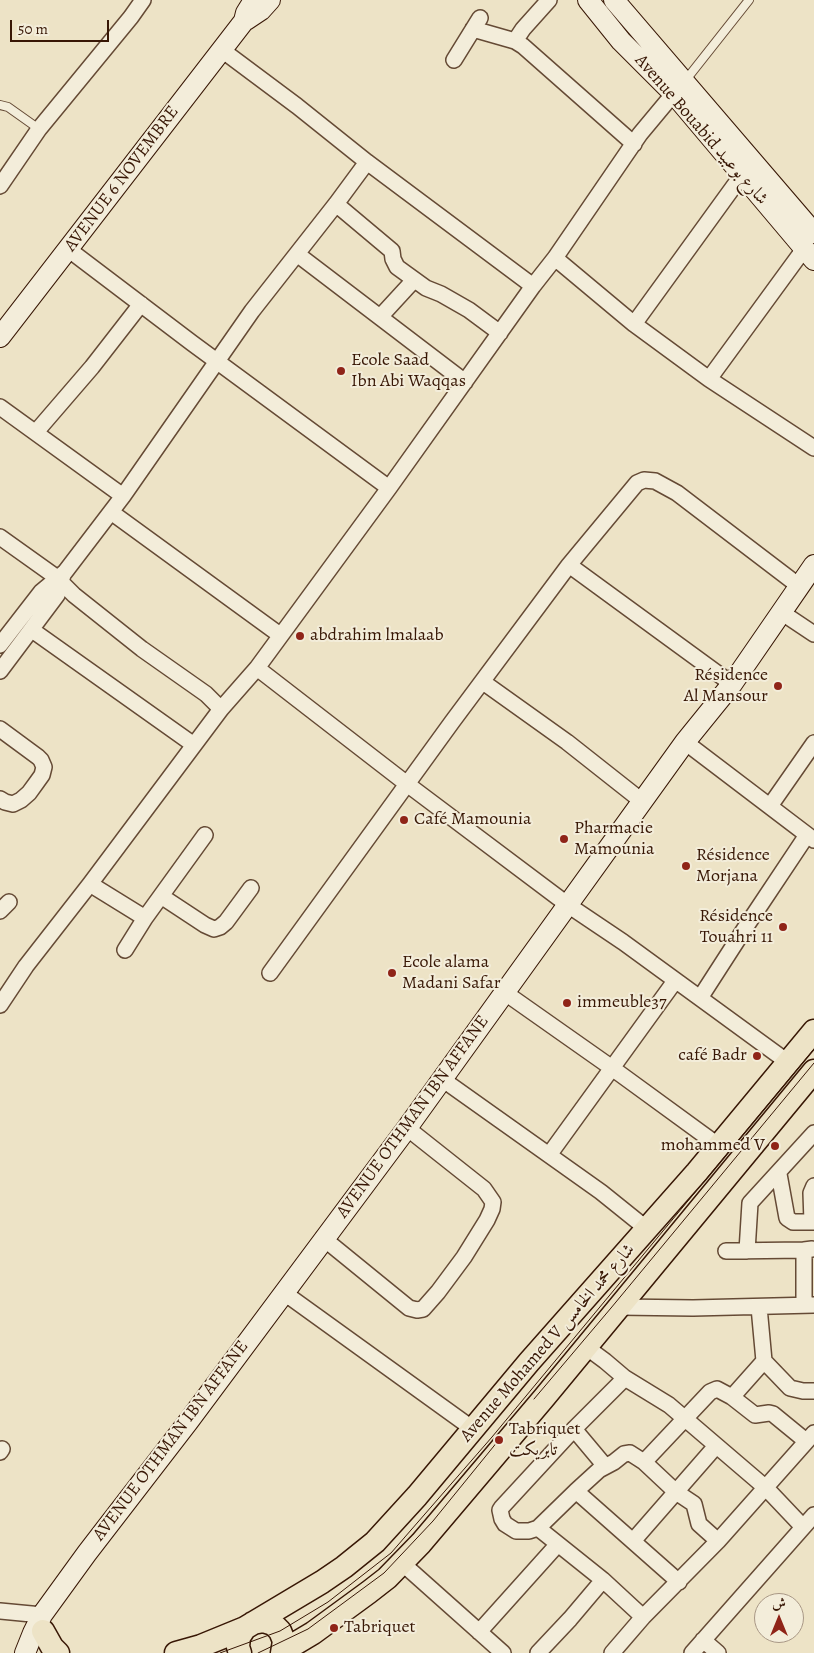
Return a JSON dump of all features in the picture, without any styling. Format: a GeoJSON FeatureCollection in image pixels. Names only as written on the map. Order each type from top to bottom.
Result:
{"type":"FeatureCollection","features":[{"type":"Feature","properties":{"kind":"main road","name":"Avenue Mohamed V شارع محمد الخامس"},"geometry":{"type":"LineString","coordinates":[[176,1653],[201,1646],[249,1625],[322,1582],[375,1542],[432,1479],[529,1362],[719,1146],[814,1031]]}},
{"type":"Feature","properties":{"kind":"main road","name":"Avenue Mohamed V شارع محمد الخامس"},"geometry":{"type":"LineString","coordinates":[[295,1647],[369,1592],[402,1563],[459,1500],[814,1070]]}},
{"type":"Feature","properties":{"kind":"main road"},"geometry":{"type":"LineString","coordinates":[[240,1653],[238,1647],[239,1637],[249,1625],[263,1621],[272,1624],[280,1631],[284,1641],[295,1647]]}},
{"type":"Feature","properties":{"kind":"main road"},"geometry":{"type":"LineString","coordinates":[[42,1623],[52,1648],[58,1653]]}},
{"type":"Feature","properties":{"kind":"street"},"geometry":{"type":"LineString","coordinates":[[0,186],[39,129],[131,17],[142,0]]}},
{"type":"Feature","properties":{"kind":"street","name":"AVENUE 6 NOVEMBRE"},"geometry":{"type":"LineString","coordinates":[[244,21],[246,13],[254,0]]}},
{"type":"Feature","properties":{"kind":"street","name":"AVENUE 6 NOVEMBRE"},"geometry":{"type":"LineString","coordinates":[[0,337],[244,21],[261,10],[270,0]]}},
{"type":"Feature","properties":{"kind":"street"},"geometry":{"type":"LineString","coordinates":[[515,40],[550,0]]}},
{"type":"Feature","properties":{"kind":"street","name":"Avenue Bouabid شارع بوعبيد"},"geometry":{"type":"LineString","coordinates":[[588,0],[621,41],[679,88],[811,247]]}},
{"type":"Feature","properties":{"kind":"street","name":"Avenue Bouabid شارع بوعبيد"},"geometry":{"type":"LineString","coordinates":[[614,0],[742,175],[811,247]]}},
{"type":"Feature","properties":{"kind":"street"},"geometry":{"type":"LineString","coordinates":[[454,60],[476,23],[515,40],[634,144]]}},
{"type":"Feature","properties":{"kind":"street"},"geometry":{"type":"LineString","coordinates":[[222,50],[297,106],[367,162],[533,286]]}},
{"type":"Feature","properties":{"kind":"street"},"geometry":{"type":"LineString","coordinates":[[0,1004],[26,966],[90,884],[221,708],[256,668],[555,258],[634,144],[679,88]]}},
{"type":"Feature","properties":{"kind":"street"},"geometry":{"type":"LineString","coordinates":[[0,645],[41,592],[60,578],[111,512],[252,311],[298,254],[367,162]]}},
{"type":"Feature","properties":{"kind":"street"},"geometry":{"type":"LineString","coordinates":[[634,324],[742,175]]}},
{"type":"Feature","properties":{"kind":"street"},"geometry":{"type":"LineString","coordinates":[[336,204],[392,251],[393,259],[398,267],[414,280],[469,310],[500,333]]}},
{"type":"Feature","properties":{"kind":"street"},"geometry":{"type":"LineString","coordinates":[[709,379],[811,247]]}},
{"type":"Feature","properties":{"kind":"street"},"geometry":{"type":"LineString","coordinates":[[68,249],[389,488]]}},
{"type":"Feature","properties":{"kind":"street"},"geometry":{"type":"LineString","coordinates":[[298,254],[465,382]]}},
{"type":"Feature","properties":{"kind":"street"},"geometry":{"type":"LineString","coordinates":[[555,258],[634,324],[709,379],[814,448]]}},
{"type":"Feature","properties":{"kind":"street"},"geometry":{"type":"LineString","coordinates":[[380,317],[414,280]]}},
{"type":"Feature","properties":{"kind":"street"},"geometry":{"type":"LineString","coordinates":[[36,432],[92,367],[141,304]]}},
{"type":"Feature","properties":{"kind":"street"},"geometry":{"type":"LineString","coordinates":[[0,407],[123,496]]}},
{"type":"Feature","properties":{"kind":"street"},"geometry":{"type":"LineString","coordinates":[[270,973],[452,722],[569,565],[641,480],[655,481],[676,494],[799,586]]}},
{"type":"Feature","properties":{"kind":"street"},"geometry":{"type":"LineString","coordinates":[[111,512],[280,635]]}},
{"type":"Feature","properties":{"kind":"street"},"geometry":{"type":"LineString","coordinates":[[0,537],[60,578],[74,595],[142,649],[206,694],[221,708]]}},
{"type":"Feature","properties":{"kind":"street"},"geometry":{"type":"LineString","coordinates":[[569,565],[732,684]]}},
{"type":"Feature","properties":{"kind":"street","name":"AVENUE OTHMAN IBN AFFANE"},"geometry":{"type":"LineString","coordinates":[[25,1653],[33,1633],[42,1623],[87,1553],[188,1422],[407,1128],[685,742],[732,684],[814,565]]}},
{"type":"Feature","properties":{"kind":"street"},"geometry":{"type":"LineString","coordinates":[[0,671],[57,595],[60,578]]}},
{"type":"Feature","properties":{"kind":"street"},"geometry":{"type":"LineString","coordinates":[[781,612],[814,634]]}},
{"type":"Feature","properties":{"kind":"street"},"geometry":{"type":"LineString","coordinates":[[32,630],[194,745]]}},
{"type":"Feature","properties":{"kind":"street"},"geometry":{"type":"LineString","coordinates":[[256,668],[568,905],[623,942],[789,1062]]}},
{"type":"Feature","properties":{"kind":"street"},"geometry":{"type":"LineString","coordinates":[[483,682],[567,742],[643,802]]}},
{"type":"Feature","properties":{"kind":"street"},"geometry":{"type":"LineString","coordinates":[[0,729],[38,757],[44,767],[42,775],[29,793],[21,800],[13,804],[0,799]]}},
{"type":"Feature","properties":{"kind":"street"},"geometry":{"type":"LineString","coordinates":[[685,742],[811,838],[749,922],[700,998]]}},
{"type":"Feature","properties":{"kind":"street"},"geometry":{"type":"LineString","coordinates":[[770,806],[814,743]]}},
{"type":"Feature","properties":{"kind":"street"},"geometry":{"type":"LineString","coordinates":[[125,950],[145,918],[205,835]]}},
{"type":"Feature","properties":{"kind":"street"},"geometry":{"type":"LineString","coordinates":[[90,884],[145,918]]}},
{"type":"Feature","properties":{"kind":"street"},"geometry":{"type":"LineString","coordinates":[[161,896],[205,925],[214,928],[220,927],[226,922],[251,888]]}},
{"type":"Feature","properties":{"kind":"street"},"geometry":{"type":"LineString","coordinates":[[549,1155],[675,981]]}},
{"type":"Feature","properties":{"kind":"street"},"geometry":{"type":"LineString","coordinates":[[504,992],[719,1146]]}},
{"type":"Feature","properties":{"kind":"street"},"geometry":{"type":"LineString","coordinates":[[442,1079],[601,1192],[647,1229]]}},
{"type":"Feature","properties":{"kind":"street"},"geometry":{"type":"LineString","coordinates":[[324,1238],[409,1308],[417,1310],[423,1308],[438,1292],[464,1257],[487,1220],[493,1202],[484,1189],[407,1128]]}},
{"type":"Feature","properties":{"kind":"street"},"geometry":{"type":"LineString","coordinates":[[746,1251],[750,1203],[814,1134]]}},
{"type":"Feature","properties":{"kind":"street"},"geometry":{"type":"LineString","coordinates":[[778,1174],[787,1218],[793,1222],[813,1222],[811,1193],[814,1186]]}},
{"type":"Feature","properties":{"kind":"street"},"geometry":{"type":"LineString","coordinates":[[619,1307],[693,1308],[809,1305],[809,1250],[726,1251]]}},
{"type":"Feature","properties":{"kind":"street"},"geometry":{"type":"LineString","coordinates":[[284,1292],[473,1429]]}},
{"type":"Feature","properties":{"kind":"street"},"geometry":{"type":"LineString","coordinates":[[759,1307],[764,1361],[790,1388],[802,1391],[814,1390]]}},
{"type":"Feature","properties":{"kind":"street"},"geometry":{"type":"LineString","coordinates":[[586,1347],[605,1360],[625,1378],[669,1405],[809,1527]]}},
{"type":"Feature","properties":{"kind":"street"},"geometry":{"type":"LineString","coordinates":[[732,1397],[764,1361]]}},
{"type":"Feature","properties":{"kind":"street"},"geometry":{"type":"LineString","coordinates":[[625,1378],[574,1429],[500,1510],[502,1519],[505,1524],[516,1531],[529,1531],[538,1528],[605,1466],[628,1453],[644,1462],[676,1492],[694,1504],[699,1524],[718,1541]]}},
{"type":"Feature","properties":{"kind":"street"},"geometry":{"type":"LineString","coordinates":[[612,1653],[643,1617],[718,1541],[810,1437],[773,1414],[755,1415],[732,1397],[713,1390],[644,1462]]}},
{"type":"Feature","properties":{"kind":"street"},"geometry":{"type":"LineString","coordinates":[[574,1429],[605,1466]]}},
{"type":"Feature","properties":{"kind":"street"},"geometry":{"type":"LineString","coordinates":[[633,1541],[716,1446]]}},
{"type":"Feature","properties":{"kind":"street"},"geometry":{"type":"LineString","coordinates":[[576,1491],[679,1582]]}},
{"type":"Feature","properties":{"kind":"street"},"geometry":{"type":"LineString","coordinates":[[692,1653],[809,1527],[814,1515]]}},
{"type":"Feature","properties":{"kind":"street"},"geometry":{"type":"LineString","coordinates":[[538,1528],[603,1580],[643,1617]]}},
{"type":"Feature","properties":{"kind":"street"},"geometry":{"type":"LineString","coordinates":[[479,1632],[558,1544]]}},
{"type":"Feature","properties":{"kind":"street"},"geometry":{"type":"LineString","coordinates":[[402,1563],[503,1653]]}},
{"type":"Feature","properties":{"kind":"street"},"geometry":{"type":"LineString","coordinates":[[538,1653],[603,1580]]}},
{"type":"Feature","properties":{"kind":"street"},"geometry":{"type":"LineString","coordinates":[[0,1611],[42,1623],[42,1653]]}},
{"type":"Feature","properties":{"kind":"street"},"geometry":{"type":"LineString","coordinates":[[703,1640],[718,1653]]}},
{"type":"Feature","properties":{"kind":"lane"},"geometry":{"type":"LineString","coordinates":[[679,88],[749,0]]}},
{"type":"Feature","properties":{"kind":"lane"},"geometry":{"type":"LineString","coordinates":[[0,104],[8,107],[39,129]]}},
{"type":"Feature","properties":{"kind":"tram line"},"geometry":{"type":"LineString","coordinates":[[220,1653],[280,1631],[328,1602],[391,1553],[492,1437],[814,1049]]}},
{"type":"Feature","properties":{"kind":"tram line"},"geometry":{"type":"LineString","coordinates":[[534,1399],[814,1063]]}},
{"type":"Feature","properties":{"kind":"tram line"},"geometry":{"type":"LineString","coordinates":[[258,1653],[308,1629],[384,1573],[433,1521],[498,1441]]}},
{"type":"Feature","properties":{"kind":"place","name":"Ecole Saad Ibn Abi Waqqas"},"geometry":{"type":"Point","coordinates":[341,371]}},
{"type":"Feature","properties":{"kind":"place","name":"abdrahim lmalaab"},"geometry":{"type":"Point","coordinates":[300,636]}},
{"type":"Feature","properties":{"kind":"place","name":"Résidence Al Mansour"},"geometry":{"type":"Point","coordinates":[778,686]}},
{"type":"Feature","properties":{"kind":"place","name":"Café Mamounia"},"geometry":{"type":"Point","coordinates":[404,820]}},
{"type":"Feature","properties":{"kind":"place","name":"Pharmacie Mamounia"},"geometry":{"type":"Point","coordinates":[564,839]}},
{"type":"Feature","properties":{"kind":"place","name":"Résidence Morjana"},"geometry":{"type":"Point","coordinates":[686,866]}},
{"type":"Feature","properties":{"kind":"place","name":"Résidence Touahri 11"},"geometry":{"type":"Point","coordinates":[783,927]}},
{"type":"Feature","properties":{"kind":"place","name":"Ecole alama Madani Safar"},"geometry":{"type":"Point","coordinates":[392,973]}},
{"type":"Feature","properties":{"kind":"place","name":"immeuble37"},"geometry":{"type":"Point","coordinates":[567,1003]}},
{"type":"Feature","properties":{"kind":"place","name":"café Badr"},"geometry":{"type":"Point","coordinates":[757,1056]}},
{"type":"Feature","properties":{"kind":"place","name":"mohammed V"},"geometry":{"type":"Point","coordinates":[775,1146]}},
{"type":"Feature","properties":{"kind":"place","name":"Tabriquet تابريكت"},"geometry":{"type":"Point","coordinates":[499,1440]}},
{"type":"Feature","properties":{"kind":"place","name":"Tabriquet"},"geometry":{"type":"Point","coordinates":[334,1628]}}]}
